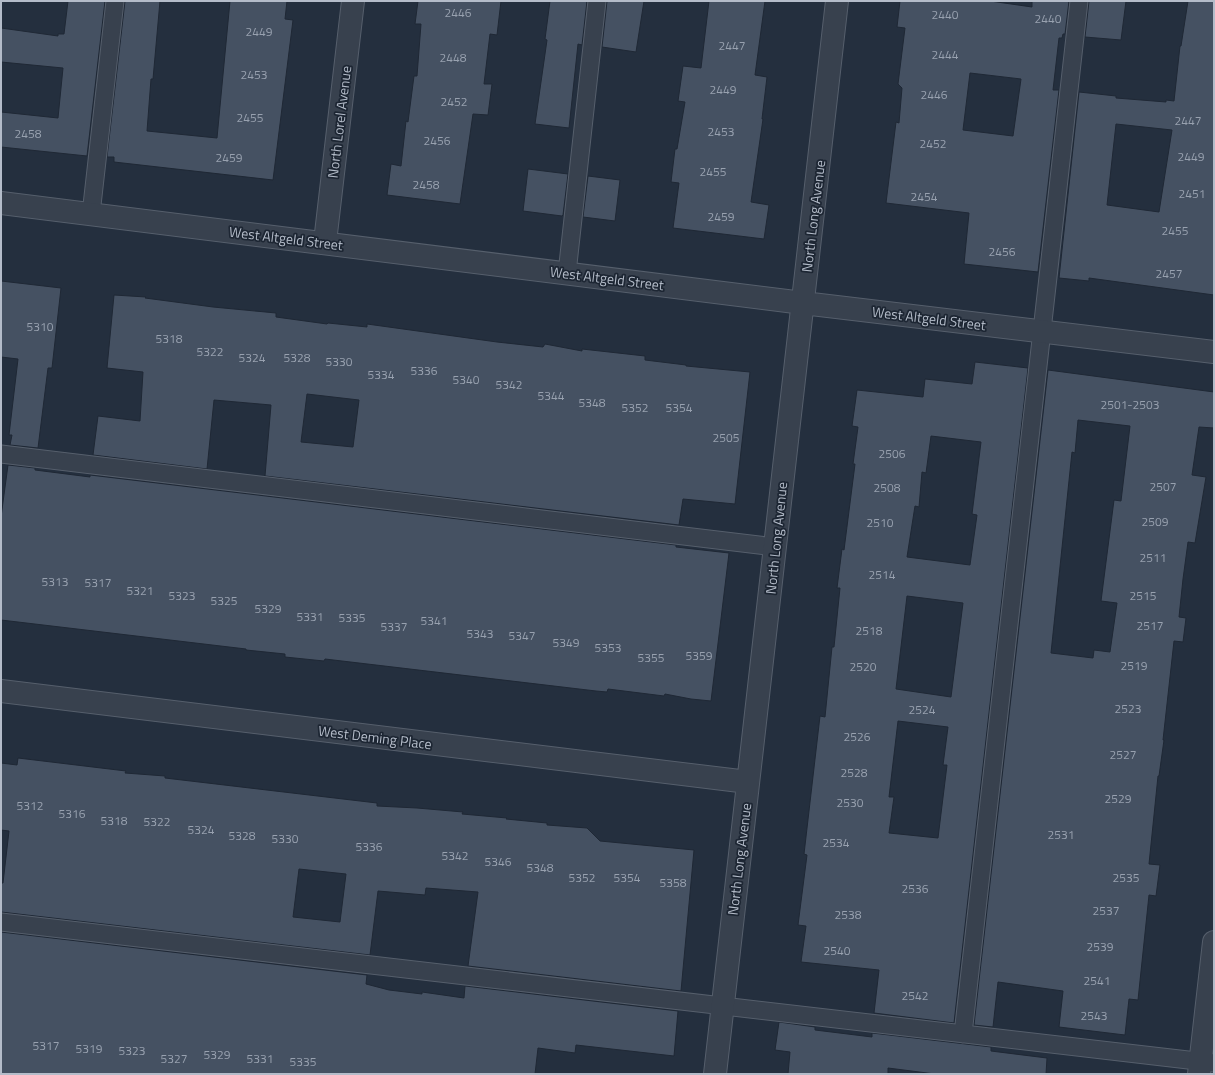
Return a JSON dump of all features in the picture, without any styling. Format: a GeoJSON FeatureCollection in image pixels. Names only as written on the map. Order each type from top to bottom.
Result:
{"type":"FeatureCollection","features":[{"type":"Feature","properties":{"kind":"street","name":"North Lorel Avenue"},"geometry":{"type":"LineString","coordinates":[[325,242],[353,1]]}},
{"type":"Feature","properties":{"kind":"street","name":"North Long Avenue"},"geometry":{"type":"LineString","coordinates":[[715,1074],[837,1]]}},
{"type":"Feature","properties":{"kind":"street","name":"West Altgeld Street"},"geometry":{"type":"LineString","coordinates":[[1,203],[325,242],[803,303],[1214,352]]}},
{"type":"Feature","properties":{"kind":"street","name":"West Deming Place"},"geometry":{"type":"LineString","coordinates":[[1,691],[748,782]]}},
{"type":"Feature","properties":{"kind":"street"},"geometry":{"type":"LineString","coordinates":[[1204,1066],[1214,942]]}},
{"type":"Feature","properties":{"kind":"lane"},"geometry":{"type":"LineString","coordinates":[[91,214],[115,1]]}},
{"type":"Feature","properties":{"kind":"lane"},"geometry":{"type":"LineString","coordinates":[[567,273],[597,1]]}},
{"type":"Feature","properties":{"kind":"lane"},"geometry":{"type":"LineString","coordinates":[[963,1034],[1079,1]]}},
{"type":"Feature","properties":{"kind":"lane"},"geometry":{"type":"LineString","coordinates":[[1,454],[775,547]]}},
{"type":"Feature","properties":{"kind":"lane"},"geometry":{"type":"LineString","coordinates":[[1,922],[963,1034],[1204,1066]]}},
{"type":"Feature","properties":{"kind":"building"},"geometry":{"type":"Polygon","coordinates":[[[68,1],[105,1],[87,156],[1,147],[1,112],[58,118],[63,68],[1,62],[1,28],[58,36],[58,34],[64,34],[68,1]]]}},
{"type":"Feature","properties":{"kind":"building"},"geometry":{"type":"Polygon","coordinates":[[[125,1],[160,1],[147,131],[217,138],[230,1],[287,1],[285,19],[293,20],[273,180],[114,162],[114,157],[107,157],[125,1]]]}},
{"type":"Feature","properties":{"kind":"building"},"geometry":{"type":"Polygon","coordinates":[[[418,1],[501,1],[497,35],[490,34],[484,84],[492,84],[488,115],[473,114],[460,204],[387,195],[391,164],[401,166],[406,121],[408,122],[414,76],[417,76],[421,24],[415,24],[418,1]]]}},
{"type":"Feature","properties":{"kind":"building"},"geometry":{"type":"Polygon","coordinates":[[[550,1],[587,1],[582,45],[578,44],[569,128],[535,124],[547,40],[545,39],[550,1]]]}},
{"type":"Feature","properties":{"kind":"building"},"geometry":{"type":"Polygon","coordinates":[[[607,1],[644,1],[636,52],[602,47],[607,1]]]}},
{"type":"Feature","properties":{"kind":"building"},"geometry":{"type":"Polygon","coordinates":[[[709,1],[765,1],[755,75],[767,77],[763,119],[751,202],[769,205],[764,239],[673,228],[679,183],[671,182],[675,149],[677,149],[685,102],[678,101],[683,66],[701,68],[709,1]]]}},
{"type":"Feature","properties":{"kind":"building"},"geometry":{"type":"Polygon","coordinates":[[[900,1],[990,1],[1032,7],[1032,1],[1069,1],[1065,34],[1063,34],[1062,38],[1059,38],[1053,90],[1059,90],[1038,272],[964,264],[969,213],[886,203],[896,122],[899,123],[902,88],[898,84],[905,28],[897,27],[900,1]],[[970,73],[963,130],[1013,136],[1021,79],[970,73]]]}},
{"type":"Feature","properties":{"kind":"building"},"geometry":{"type":"Polygon","coordinates":[[[1089,1],[1126,1],[1121,40],[1085,37],[1089,1]]]}},
{"type":"Feature","properties":{"kind":"building"},"geometry":{"type":"Polygon","coordinates":[[[1188,1],[1214,1],[1214,295],[1089,278],[1089,281],[1059,278],[1079,92],[1116,96],[1116,98],[1166,102],[1166,100],[1174,101],[1188,1]],[[1116,124],[1107,205],[1159,212],[1172,130],[1116,124]]]}},
{"type":"Feature","properties":{"kind":"building"},"geometry":{"type":"Polygon","coordinates":[[[528,169],[568,174],[562,216],[523,211],[528,169]]]}},
{"type":"Feature","properties":{"kind":"building"},"geometry":{"type":"Polygon","coordinates":[[[588,176],[620,180],[615,221],[583,217],[588,176]]]}},
{"type":"Feature","properties":{"kind":"building"},"geometry":{"type":"Polygon","coordinates":[[[1,281],[61,288],[52,368],[48,368],[38,448],[10,445],[12,435],[9,435],[18,359],[1,357],[1,281]]]}},
{"type":"Feature","properties":{"kind":"building"},"geometry":{"type":"Polygon","coordinates":[[[114,295],[146,297],[145,298],[213,307],[276,313],[276,317],[327,324],[367,327],[367,324],[497,342],[543,347],[545,344],[582,351],[582,349],[645,356],[645,360],[686,366],[750,372],[735,504],[683,499],[679,525],[265,476],[271,405],[214,400],[207,469],[93,455],[98,416],[140,421],[143,372],[107,368],[114,295]],[[307,394],[301,442],[353,447],[359,400],[307,394]]]}},
{"type":"Feature","properties":{"kind":"building"},"geometry":{"type":"Polygon","coordinates":[[[975,362],[1028,368],[954,1023],[874,1013],[879,970],[801,962],[806,926],[798,925],[807,855],[804,854],[820,716],[825,717],[840,588],[837,588],[842,549],[844,550],[855,464],[853,464],[858,427],[852,426],[857,390],[923,397],[925,379],[972,384],[975,362]],[[931,436],[926,473],[922,472],[919,507],[915,506],[907,557],[970,565],[977,515],[972,514],[981,442],[931,436]],[[907,596],[896,689],[951,697],[963,603],[907,596]],[[898,721],[889,797],[894,797],[889,833],[938,838],[947,765],[943,765],[948,727],[898,721]]]}},
{"type":"Feature","properties":{"kind":"building"},"geometry":{"type":"Polygon","coordinates":[[[1048,370],[1214,392],[1214,428],[1199,427],[1192,475],[1206,477],[1195,543],[1188,542],[1179,617],[1186,618],[1183,642],[1174,641],[1149,864],[1160,865],[1156,896],[1149,895],[1138,1000],[1129,999],[1125,1035],[1059,1027],[1063,991],[998,982],[993,1027],[974,1025],[1048,370]],[[1078,420],[1075,453],[1072,452],[1051,653],[1093,658],[1094,650],[1110,652],[1117,603],[1101,601],[1114,500],[1121,501],[1130,426],[1078,420]]]}},
{"type":"Feature","properties":{"kind":"building"},"geometry":{"type":"Polygon","coordinates":[[[8,465],[90,477],[90,475],[676,545],[676,547],[729,553],[711,701],[665,694],[664,696],[608,689],[607,692],[596,691],[325,659],[324,661],[285,657],[285,654],[1,620],[1,517],[8,465]]]}},
{"type":"Feature","properties":{"kind":"building"},"geometry":{"type":"Polygon","coordinates":[[[18,758],[126,771],[125,773],[165,776],[165,778],[377,803],[377,806],[463,812],[462,814],[547,823],[547,825],[587,828],[600,841],[694,850],[681,991],[468,966],[478,892],[426,888],[425,895],[378,891],[370,955],[1,912],[1,883],[3,883],[9,831],[1,830],[1,763],[17,765],[18,758]],[[299,869],[293,917],[340,922],[346,874],[299,869]]]}},
{"type":"Feature","properties":{"kind":"building"},"geometry":{"type":"Polygon","coordinates":[[[1,932],[367,975],[366,984],[389,990],[422,994],[422,992],[464,998],[465,986],[678,1011],[674,1056],[576,1045],[575,1053],[538,1048],[535,1074],[1,1074],[1,932]]]}},
{"type":"Feature","properties":{"kind":"building"},"geometry":{"type":"Polygon","coordinates":[[[779,1022],[815,1027],[815,1030],[872,1037],[872,1033],[991,1047],[991,1051],[1047,1058],[1046,1074],[935,1074],[888,1068],[888,1074],[788,1074],[790,1052],[775,1050],[779,1022]]]}}]}
